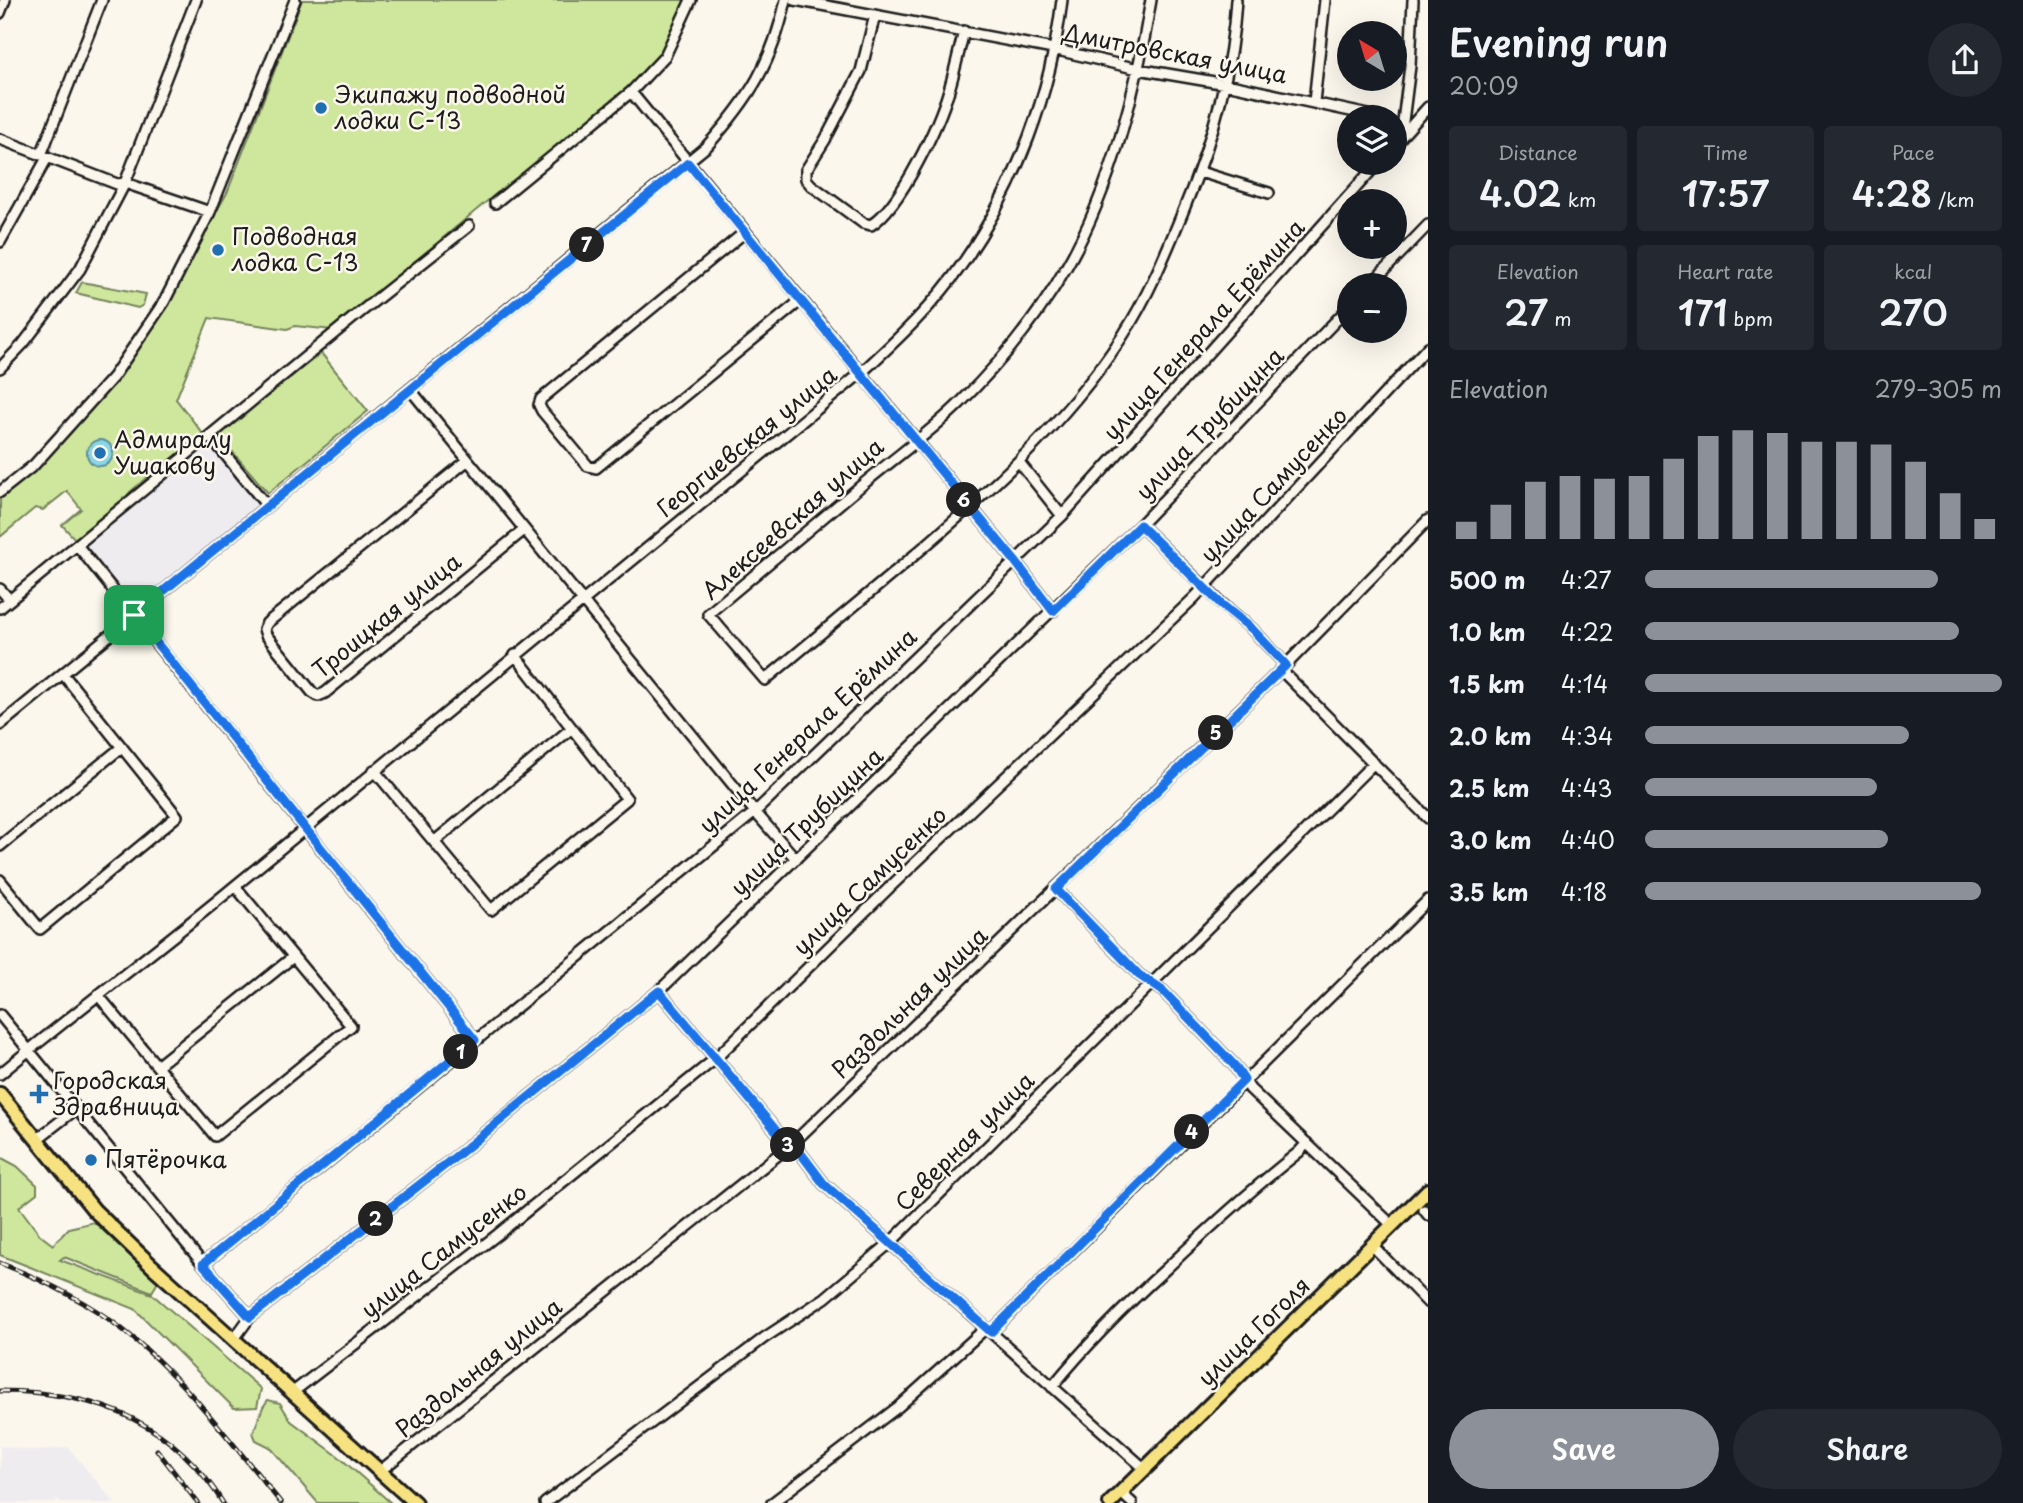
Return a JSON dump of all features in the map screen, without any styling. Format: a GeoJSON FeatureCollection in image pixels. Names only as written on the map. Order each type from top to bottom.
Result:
{"type":"FeatureCollection","features":[{"type":"Feature","properties":{"kind":"main road"},"geometry":{"type":"LineString","coordinates":[[0,1094],[94,1210],[415,1503]]}},
{"type":"Feature","properties":{"kind":"main road","name":"улица Гоголя"},"geometry":{"type":"LineString","coordinates":[[1110,1503],[1428,1190]]}},
{"type":"Feature","properties":{"kind":"street"},"geometry":{"type":"LineString","coordinates":[[0,13],[5,0]]}},
{"type":"Feature","properties":{"kind":"street"},"geometry":{"type":"LineString","coordinates":[[0,242],[20,210],[44,156],[102,0]]}},
{"type":"Feature","properties":{"kind":"street"},"geometry":{"type":"LineString","coordinates":[[0,368],[23,344],[80,269],[125,183],[196,0]]}},
{"type":"Feature","properties":{"kind":"street"},"geometry":{"type":"LineString","coordinates":[[0,492],[34,465],[113,377],[164,302],[210,212],[295,0]]}},
{"type":"Feature","properties":{"kind":"street"},"geometry":{"type":"LineString","coordinates":[[495,203],[631,92],[665,56],[691,0]]}},
{"type":"Feature","properties":{"kind":"street"},"geometry":{"type":"LineString","coordinates":[[0,725],[688,163],[729,121],[766,66],[778,34],[786,0]]}},
{"type":"Feature","properties":{"kind":"street","name":"Дмитровская улица"},"geometry":{"type":"LineString","coordinates":[[795,0],[1053,49],[1138,69],[1226,83],[1337,107]]}},
{"type":"Feature","properties":{"kind":"street","name":"Георгиевская улица"},"geometry":{"type":"LineString","coordinates":[[0,1074],[235,886],[861,373],[929,306],[963,265],[991,220],[1028,141],[1043,95],[1062,0]]}},
{"type":"Feature","properties":{"kind":"street"},"geometry":{"type":"LineString","coordinates":[[915,441],[959,404],[1004,355],[1068,266],[1100,195],[1121,131],[1138,69],[1151,0]]}},
{"type":"Feature","properties":{"kind":"street"},"geometry":{"type":"LineString","coordinates":[[971,508],[1068,410],[1122,336],[1160,267],[1200,172],[1226,83],[1236,0]]}},
{"type":"Feature","properties":{"kind":"street"},"geometry":{"type":"LineString","coordinates":[[1314,102],[1325,0]]}},
{"type":"Feature","properties":{"kind":"street"},"geometry":{"type":"LineString","coordinates":[[1405,105],[1413,0]]}},
{"type":"Feature","properties":{"kind":"street"},"geometry":{"type":"LineString","coordinates":[[875,15],[861,71],[806,170],[806,179],[811,185],[863,223],[871,225],[881,219],[909,178],[931,134],[949,92],[964,32]]}},
{"type":"Feature","properties":{"kind":"street","name":"Алексеевская улица"},"geometry":{"type":"LineString","coordinates":[[631,92],[1053,611]]}},
{"type":"Feature","properties":{"kind":"street"},"geometry":{"type":"LineString","coordinates":[[1407,127],[1428,107]]}},
{"type":"Feature","properties":{"kind":"street"},"geometry":{"type":"LineString","coordinates":[[0,139],[117,184],[125,183],[210,212]]}},
{"type":"Feature","properties":{"kind":"street"},"geometry":{"type":"LineString","coordinates":[[1200,172],[1269,193]]}},
{"type":"Feature","properties":{"kind":"street","name":"улица Генерала Ерёмина"},"geometry":{"type":"LineString","coordinates":[[203,1264],[755,813],[1062,516],[1127,447],[1367,175]]}},
{"type":"Feature","properties":{"kind":"street"},"geometry":{"type":"LineString","coordinates":[[1382,273],[1428,225]]}},
{"type":"Feature","properties":{"kind":"street"},"geometry":{"type":"LineString","coordinates":[[0,608],[469,226]]}},
{"type":"Feature","properties":{"kind":"street"},"geometry":{"type":"LineString","coordinates":[[745,232],[541,399],[539,405],[542,411],[588,466],[596,468],[800,301]]}},
{"type":"Feature","properties":{"kind":"street","name":"улица Трубицина"},"geometry":{"type":"LineString","coordinates":[[234,1339],[250,1317],[459,1154],[659,991],[1140,525],[1337,320]]}},
{"type":"Feature","properties":{"kind":"street","name":"улица Самусенко"},"geometry":{"type":"LineString","coordinates":[[293,1392],[497,1235],[715,1059],[890,887],[1204,587],[1428,347]]}},
{"type":"Feature","properties":{"kind":"street"},"geometry":{"type":"LineString","coordinates":[[410,389],[755,813],[796,859]]}},
{"type":"Feature","properties":{"kind":"street"},"geometry":{"type":"LineString","coordinates":[[210,436],[263,500]]}},
{"type":"Feature","properties":{"kind":"street","name":"Алексеевская улица"},"geometry":{"type":"LineString","coordinates":[[915,441],[708,614],[765,680],[971,508]]}},
{"type":"Feature","properties":{"kind":"street","name":"Троицкая улица"},"geometry":{"type":"LineString","coordinates":[[468,460],[267,623],[264,629],[312,692],[318,696],[324,693],[524,530]]}},
{"type":"Feature","properties":{"kind":"street"},"geometry":{"type":"LineString","coordinates":[[1019,462],[1062,516]]}},
{"type":"Feature","properties":{"kind":"street","name":"Раздольная улица"},"geometry":{"type":"LineString","coordinates":[[380,1471],[791,1144],[1284,667],[1428,520]]}},
{"type":"Feature","properties":{"kind":"street"},"geometry":{"type":"LineString","coordinates":[[1140,525],[1252,629],[1284,667],[1428,818]]}},
{"type":"Feature","properties":{"kind":"street"},"geometry":{"type":"LineString","coordinates":[[77,545],[475,1040]]}},
{"type":"Feature","properties":{"kind":"street"},"geometry":{"type":"LineString","coordinates":[[0,589],[10,600]]}},
{"type":"Feature","properties":{"kind":"street"},"geometry":{"type":"LineString","coordinates":[[374,770],[491,910],[627,799],[515,655]]}},
{"type":"Feature","properties":{"kind":"street"},"geometry":{"type":"LineString","coordinates":[[0,880],[40,929],[177,816],[63,674]]}},
{"type":"Feature","properties":{"kind":"street"},"geometry":{"type":"LineString","coordinates":[[435,841],[572,728]]}},
{"type":"Feature","properties":{"kind":"street"},"geometry":{"type":"LineString","coordinates":[[0,846],[122,747]]}},
{"type":"Feature","properties":{"kind":"street","name":"Северная улица"},"geometry":{"type":"LineString","coordinates":[[545,1503],[764,1338],[825,1298],[890,1243],[1374,763]]}},
{"type":"Feature","properties":{"kind":"street"},"geometry":{"type":"LineString","coordinates":[[98,995],[215,1136],[351,1026],[235,886]]}},
{"type":"Feature","properties":{"kind":"street"},"geometry":{"type":"LineString","coordinates":[[1056,889],[1139,975],[1163,991],[1234,1065],[1250,1089],[1392,1225]]}},
{"type":"Feature","properties":{"kind":"street"},"geometry":{"type":"LineString","coordinates":[[772,1503],[898,1407],[988,1330],[1428,900]]}},
{"type":"Feature","properties":{"kind":"street"},"geometry":{"type":"LineString","coordinates":[[157,1066],[293,957]]}},
{"type":"Feature","properties":{"kind":"street"},"geometry":{"type":"LineString","coordinates":[[659,991],[824,1184],[1145,1469]]}},
{"type":"Feature","properties":{"kind":"street"},"geometry":{"type":"LineString","coordinates":[[0,1015],[203,1264],[250,1317]]}},
{"type":"Feature","properties":{"kind":"street"},"geometry":{"type":"LineString","coordinates":[[36,1140],[76,1109]]}},
{"type":"Feature","properties":{"kind":"street"},"geometry":{"type":"LineString","coordinates":[[1052,1387],[1077,1355],[1144,1289],[1221,1216],[1307,1143]]}},
{"type":"Feature","properties":{"kind":"street"},"geometry":{"type":"LineString","coordinates":[[1372,1245],[1428,1303]]}},
{"type":"Feature","properties":{"kind":"street"},"geometry":{"type":"LineString","coordinates":[[1121,1493],[1132,1503]]}},
{"type":"Feature","properties":{"kind":"shaded area"},"geometry":{"type":"Polygon","coordinates":[[[209,442],[262,505],[134,610],[83,546],[209,442]]]}},
{"type":"Feature","properties":{"kind":"shaded area"},"geometry":{"type":"Polygon","coordinates":[[[0,1446],[36,1451],[68,1447],[115,1503],[61,1503],[58,1499],[53,1503],[0,1503],[0,1446]]]}},
{"type":"Feature","properties":{"kind":"green space"},"geometry":{"type":"Polygon","coordinates":[[[302,0],[689,0],[667,47],[632,88],[498,192],[333,330],[295,326],[287,329],[209,318],[176,399],[203,434],[202,437],[174,460],[165,463],[75,539],[62,525],[81,509],[67,491],[43,510],[35,508],[0,537],[0,497],[35,469],[159,313],[227,193],[302,0]]]}},
{"type":"Feature","properties":{"kind":"green space"},"geometry":{"type":"Polygon","coordinates":[[[82,282],[146,294],[143,305],[138,308],[76,293],[82,282]]]}},
{"type":"Feature","properties":{"kind":"green space"},"geometry":{"type":"Polygon","coordinates":[[[321,353],[368,411],[268,493],[218,435],[321,353]]]}},
{"type":"Feature","properties":{"kind":"green space"},"geometry":{"type":"Polygon","coordinates":[[[0,1157],[17,1166],[37,1185],[37,1193],[19,1207],[40,1235],[53,1245],[69,1228],[94,1222],[158,1282],[152,1292],[64,1257],[60,1260],[152,1294],[261,1389],[257,1407],[234,1408],[135,1309],[0,1255],[0,1157]]]}},
{"type":"Feature","properties":{"kind":"green space"},"geometry":{"type":"Polygon","coordinates":[[[268,1400],[280,1403],[291,1421],[338,1456],[391,1503],[318,1503],[270,1447],[256,1440],[253,1433],[268,1400]]]}},
{"type":"Feature","properties":{"kind":"water"},"geometry":{"type":"Polygon","coordinates":[[[100,440],[109,444],[113,453],[109,462],[100,466],[91,462],[87,453],[91,444],[100,440]]]}},
{"type":"Feature","properties":{"kind":"railway"},"geometry":{"type":"LineString","coordinates":[[0,1263],[78,1300],[122,1329],[186,1389],[281,1503]]}},
{"type":"Feature","properties":{"kind":"railway"},"geometry":{"type":"LineString","coordinates":[[0,1391],[67,1397],[128,1416],[180,1451],[203,1475],[223,1503]]}},
{"type":"Feature","properties":{"kind":"railway"},"geometry":{"type":"LineString","coordinates":[[157,1450],[198,1503]]}},
{"type":"Feature","properties":{"kind":"place","name":"Экипажу подводной лодки С-13"},"geometry":{"type":"Point","coordinates":[321,108]}},
{"type":"Feature","properties":{"kind":"place","name":"Подводная лодка С-13"},"geometry":{"type":"Point","coordinates":[218,250]}},
{"type":"Feature","properties":{"kind":"place","name":"Адмиралу Ушакову"},"geometry":{"type":"Point","coordinates":[100,453]}},
{"type":"Feature","properties":{"kind":"place","name":"Городская Здравница"},"geometry":{"type":"Point","coordinates":[39,1094]}},
{"type":"Feature","properties":{"kind":"place","name":"Пятёрочка"},"geometry":{"type":"Point","coordinates":[91,1160]}},
{"type":"Feature","properties":{"kind":"route"},"geometry":{"type":"LineString","coordinates":[[688,163],[1015,561],[1053,611],[1140,525],[1221,604],[1252,629],[1286,665],[1056,889],[1139,975],[1163,991],[1234,1065],[1244,1080],[991,1332],[824,1184],[793,1143],[789,1146],[699,1042],[659,991],[459,1154],[250,1317],[203,1264],[475,1040],[134,615],[688,163]]}}]}
